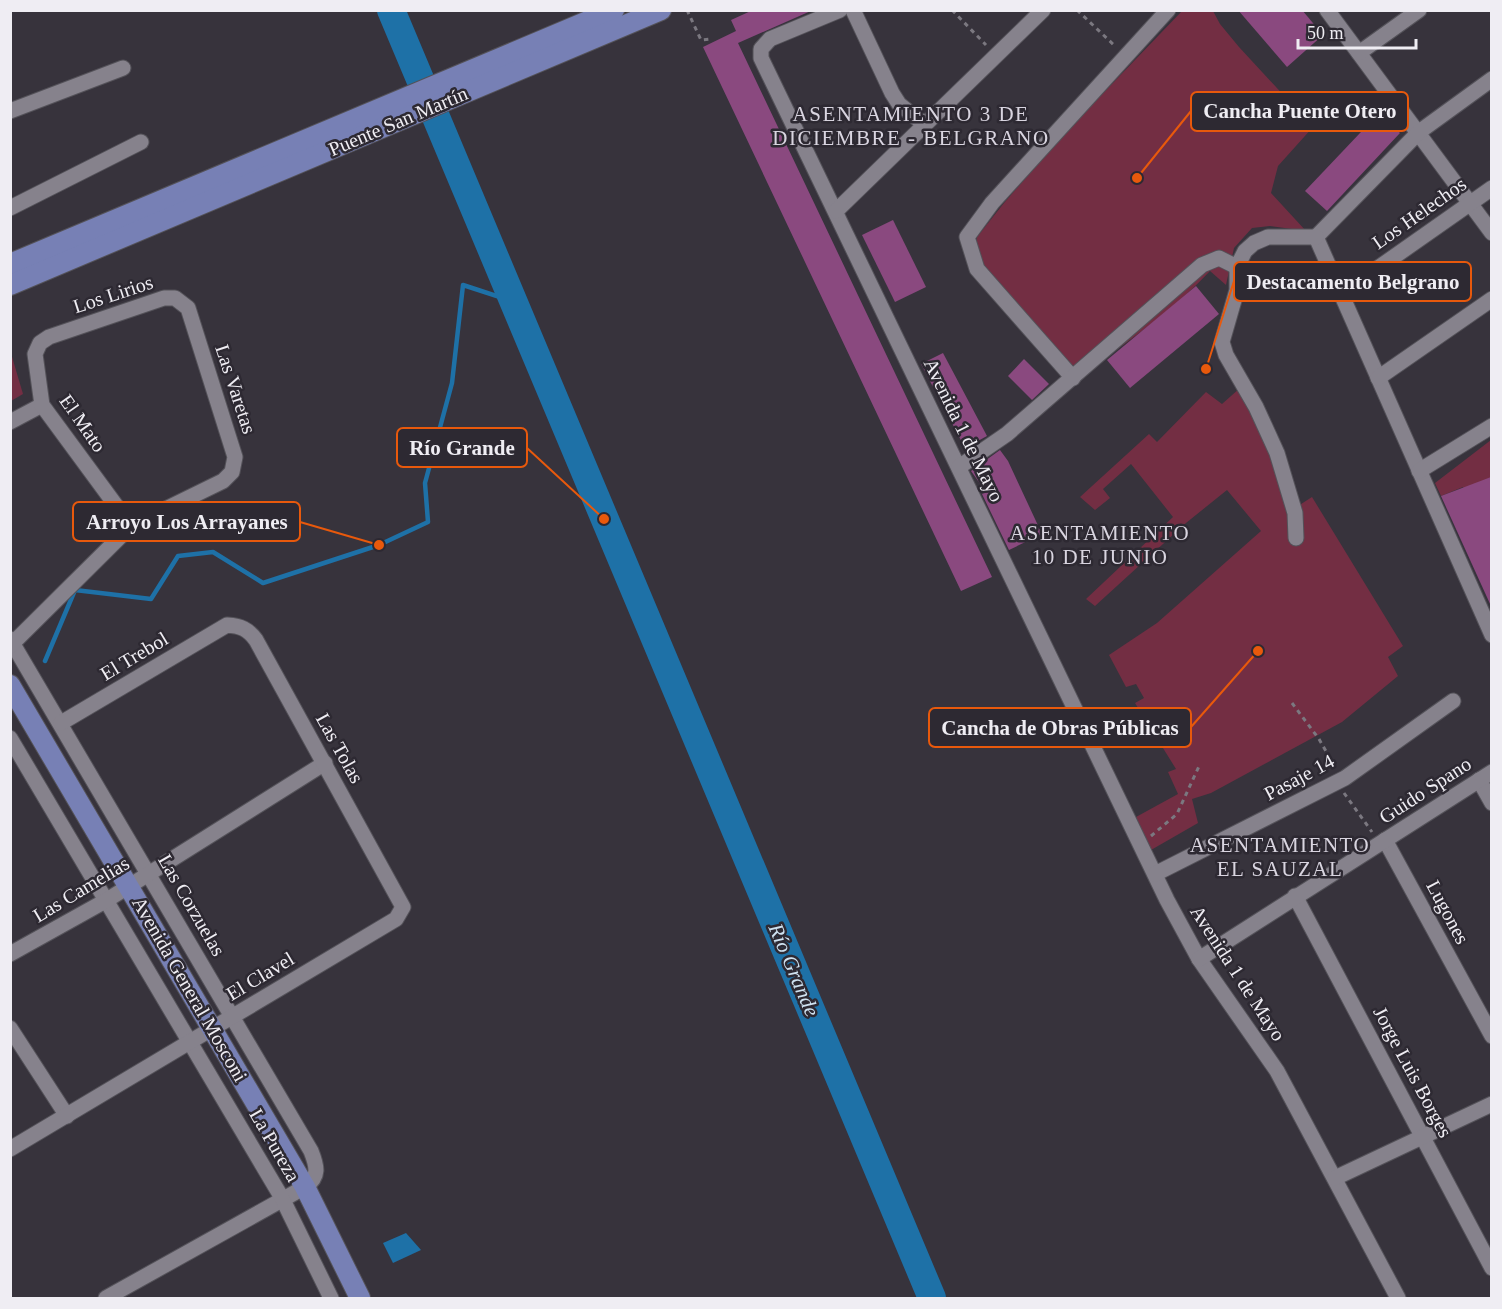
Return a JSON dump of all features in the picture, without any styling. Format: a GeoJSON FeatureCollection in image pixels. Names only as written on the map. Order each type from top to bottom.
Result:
{"type":"FeatureCollection","features":[{"type":"Feature","properties":{"kind":"main road","name":"Puente San Martín"},"geometry":{"type":"LineString","coordinates":[[10,264],[614,10]]}},
{"type":"Feature","properties":{"kind":"main road","name":"Puente San Martín"},"geometry":{"type":"LineString","coordinates":[[10,285],[661,10]]}},
{"type":"Feature","properties":{"kind":"main road","name":"Avenida General Mosconi"},"geometry":{"type":"LineString","coordinates":[[10,685],[305,1187],[360,1299]]}},
{"type":"Feature","properties":{"kind":"street","name":"Avenida 1 de Mayo"},"geometry":{"type":"LineString","coordinates":[[840,10],[770,39],[761,49],[760,58],[959,467],[1054,671],[1076,708],[1155,874],[1199,959],[1277,1071],[1398,1299]]}},
{"type":"Feature","properties":{"kind":"street"},"geometry":{"type":"LineString","coordinates":[[853,10],[892,93],[899,104],[925,125]]}},
{"type":"Feature","properties":{"kind":"street"},"geometry":{"type":"LineString","coordinates":[[836,211],[1043,10]]}},
{"type":"Feature","properties":{"kind":"street"},"geometry":{"type":"LineString","coordinates":[[1073,378],[978,269],[967,237],[992,203],[1168,10]]}},
{"type":"Feature","properties":{"kind":"street"},"geometry":{"type":"LineString","coordinates":[[1327,10],[1419,132],[1491,233]]}},
{"type":"Feature","properties":{"kind":"street"},"geometry":{"type":"LineString","coordinates":[[1359,53],[1419,10]]}},
{"type":"Feature","properties":{"kind":"street"},"geometry":{"type":"LineString","coordinates":[[10,111],[123,68]]}},
{"type":"Feature","properties":{"kind":"street"},"geometry":{"type":"LineString","coordinates":[[1296,538],[1295,513],[1277,453],[1256,407],[1226,355],[1222,342],[1237,290],[1237,267],[1245,251],[1268,237],[1293,239],[1316,237],[1419,132],[1491,79]]}},
{"type":"Feature","properties":{"kind":"street"},"geometry":{"type":"LineString","coordinates":[[10,208],[141,142]]}},
{"type":"Feature","properties":{"kind":"street","name":"Los Helechos"},"geometry":{"type":"LineString","coordinates":[[1341,294],[1491,188]]}},
{"type":"Feature","properties":{"kind":"street"},"geometry":{"type":"LineString","coordinates":[[1316,237],[1491,635]]}},
{"type":"Feature","properties":{"kind":"street"},"geometry":{"type":"LineString","coordinates":[[959,467],[1007,434],[1202,266],[1219,258],[1237,267]]}},
{"type":"Feature","properties":{"kind":"street","name":"Los Lirios"},"geometry":{"type":"LineString","coordinates":[[49,337],[165,298],[175,298],[188,308]]}},
{"type":"Feature","properties":{"kind":"street"},"geometry":{"type":"LineString","coordinates":[[1378,378],[1491,299]]}},
{"type":"Feature","properties":{"kind":"street","name":"Las Varetas"},"geometry":{"type":"LineString","coordinates":[[188,308],[236,457],[232,472],[223,481]]}},
{"type":"Feature","properties":{"kind":"street","name":"El Mato"},"geometry":{"type":"LineString","coordinates":[[49,337],[40,343],[35,354],[42,405],[131,526]]}},
{"type":"Feature","properties":{"kind":"street"},"geometry":{"type":"LineString","coordinates":[[10,422],[42,405]]}},
{"type":"Feature","properties":{"kind":"street"},"geometry":{"type":"LineString","coordinates":[[1419,471],[1491,426]]}},
{"type":"Feature","properties":{"kind":"street","name":"Las Corzuelas"},"geometry":{"type":"LineString","coordinates":[[223,481],[131,526],[11,643],[62,723],[311,1151],[318,1168],[314,1181],[305,1187]]}},
{"type":"Feature","properties":{"kind":"street","name":"El Trebol"},"geometry":{"type":"LineString","coordinates":[[62,723],[227,625]]}},
{"type":"Feature","properties":{"kind":"street","name":"Las Tolas"},"geometry":{"type":"LineString","coordinates":[[227,625],[240,626],[250,631],[403,907]]}},
{"type":"Feature","properties":{"kind":"street","name":"Pasaje 14"},"geometry":{"type":"LineString","coordinates":[[1155,874],[1345,778],[1453,701]]}},
{"type":"Feature","properties":{"kind":"street","name":"La Pureza"},"geometry":{"type":"LineString","coordinates":[[10,738],[282,1198],[331,1299]]}},
{"type":"Feature","properties":{"kind":"street","name":"Las Camelias"},"geometry":{"type":"LineString","coordinates":[[10,954],[107,900],[325,763]]}},
{"type":"Feature","properties":{"kind":"street"},"geometry":{"type":"LineString","coordinates":[[1485,776],[1491,803]]}},
{"type":"Feature","properties":{"kind":"street","name":"Guido Spano"},"geometry":{"type":"LineString","coordinates":[[1199,959],[1485,776]]}},
{"type":"Feature","properties":{"kind":"street","name":"Lugones"},"geometry":{"type":"LineString","coordinates":[[1385,840],[1491,1036]]}},
{"type":"Feature","properties":{"kind":"street","name":"Jorge Luis Borges"},"geometry":{"type":"LineString","coordinates":[[1295,896],[1491,1268]]}},
{"type":"Feature","properties":{"kind":"street","name":"El Clavel"},"geometry":{"type":"LineString","coordinates":[[10,1149],[396,919],[403,907]]}},
{"type":"Feature","properties":{"kind":"street"},"geometry":{"type":"LineString","coordinates":[[10,1028],[67,1116]]}},
{"type":"Feature","properties":{"kind":"street"},"geometry":{"type":"LineString","coordinates":[[1335,1178],[1491,1104]]}},
{"type":"Feature","properties":{"kind":"street"},"geometry":{"type":"LineString","coordinates":[[106,1299],[305,1187]]}},
{"type":"Feature","properties":{"kind":"path"},"geometry":{"type":"LineString","coordinates":[[687,10],[701,40],[710,39]]}},
{"type":"Feature","properties":{"kind":"path"},"geometry":{"type":"LineString","coordinates":[[952,10],[995,55]]}},
{"type":"Feature","properties":{"kind":"path"},"geometry":{"type":"LineString","coordinates":[[1077,10],[1125,55]]}},
{"type":"Feature","properties":{"kind":"path"},"geometry":{"type":"LineString","coordinates":[[1141,844],[1177,814],[1200,764]]}},
{"type":"Feature","properties":{"kind":"shaded area"},"geometry":{"type":"Polygon","coordinates":[[[1182,11],[1213,11],[1220,24],[1239,47],[1313,127],[1278,166],[1271,193],[1306,231],[1270,226],[1252,228],[1234,248],[1226,285],[1210,271],[1160,317],[1070,385],[973,260],[977,237],[1063,135],[1182,11]]]}},
{"type":"Feature","properties":{"kind":"shaded area"},"geometry":{"type":"Polygon","coordinates":[[[10,350],[23,394],[11,401],[10,401],[10,350]]]}},
{"type":"Feature","properties":{"kind":"shaded area"},"geometry":{"type":"Polygon","coordinates":[[[1240,388],[1298,506],[1312,497],[1403,646],[1388,657],[1398,676],[1342,722],[1211,793],[1192,799],[1198,823],[1151,850],[1136,817],[1178,794],[1168,772],[1176,769],[1135,703],[1144,698],[1136,684],[1126,687],[1109,655],[1157,623],[1261,531],[1227,490],[1186,523],[1095,606],[1086,599],[1173,517],[1131,464],[1103,489],[1110,498],[1095,510],[1080,497],[1149,434],[1157,442],[1206,392],[1222,404],[1240,388]]]}},
{"type":"Feature","properties":{"kind":"shaded area"},"geometry":{"type":"Polygon","coordinates":[[[1491,440],[1491,528],[1481,532],[1463,487],[1441,496],[1435,483],[1491,440]]]}},
{"type":"Feature","properties":{"kind":"water"},"geometry":{"type":"Polygon","coordinates":[[[406,1233],[421,1250],[393,1263],[383,1243],[406,1233]]]}},
{"type":"Feature","properties":{"kind":"building"},"geometry":{"type":"Polygon","coordinates":[[[753,10],[813,10],[738,43],[992,577],[961,591],[703,47],[736,31],[731,20],[753,10]]]}},
{"type":"Feature","properties":{"kind":"building"},"geometry":{"type":"Polygon","coordinates":[[[1238,10],[1302,10],[1323,35],[1287,67],[1238,10]]]}},
{"type":"Feature","properties":{"kind":"building"},"geometry":{"type":"Polygon","coordinates":[[[1379,113],[1400,133],[1327,211],[1305,191],[1379,113]]]}},
{"type":"Feature","properties":{"kind":"building"},"geometry":{"type":"Polygon","coordinates":[[[893,220],[926,287],[895,302],[862,235],[893,220]]]}},
{"type":"Feature","properties":{"kind":"building"},"geometry":{"type":"Polygon","coordinates":[[[1196,286],[1219,314],[1130,388],[1107,360],[1196,286]]]}},
{"type":"Feature","properties":{"kind":"building"},"geometry":{"type":"Polygon","coordinates":[[[943,353],[987,436],[965,448],[921,364],[943,353]]]}},
{"type":"Feature","properties":{"kind":"building"},"geometry":{"type":"Polygon","coordinates":[[[1024,359],[1049,384],[1032,400],[1008,376],[1024,359]]]}},
{"type":"Feature","properties":{"kind":"building"},"geometry":{"type":"Polygon","coordinates":[[[1000,450],[1008,461],[1042,534],[1009,550],[982,494],[986,492],[971,471],[1000,450]]]}},
{"type":"Feature","properties":{"kind":"building"},"geometry":{"type":"Polygon","coordinates":[[[1491,477],[1491,606],[1441,496],[1491,477]]]}},
{"type":"Feature","properties":{"kind":"waterway","name":"Río Grande"},"geometry":{"type":"LineString","coordinates":[[391,10],[932,1298]]}},
{"type":"Feature","properties":{"kind":"waterway"},"geometry":{"type":"LineString","coordinates":[[45,661],[75,590],[151,599],[178,556],[213,552],[263,583],[379,545],[428,522],[425,483],[452,383],[463,285],[512,301]]}},
{"type":"Feature","properties":{"kind":"place","name":"Cancha Puente Otero"},"geometry":{"type":"Point","coordinates":[1137,178]}},
{"type":"Feature","properties":{"kind":"place","name":"Destacamento Belgrano"},"geometry":{"type":"Point","coordinates":[1206,369]}},
{"type":"Feature","properties":{"kind":"place","name":"Río Grande"},"geometry":{"type":"Point","coordinates":[604,519]}},
{"type":"Feature","properties":{"kind":"place","name":"Arroyo Los Arrayanes"},"geometry":{"type":"Point","coordinates":[379,545]}},
{"type":"Feature","properties":{"kind":"place","name":"Cancha de Obras Públicas"},"geometry":{"type":"Point","coordinates":[1258,651]}},
{"type":"Feature","properties":{"kind":"district","name":"ASENTAMIENTO 3 DE DICIEMBRE - BELGRANO"},"geometry":{"type":"Point","coordinates":[911,126]}},
{"type":"Feature","properties":{"kind":"district","name":"ASENTAMIENTO 10 DE JUNIO"},"geometry":{"type":"Point","coordinates":[1100,545]}},
{"type":"Feature","properties":{"kind":"district","name":"ASENTAMIENTO EL SAUZAL"},"geometry":{"type":"Point","coordinates":[1280,857]}}]}
